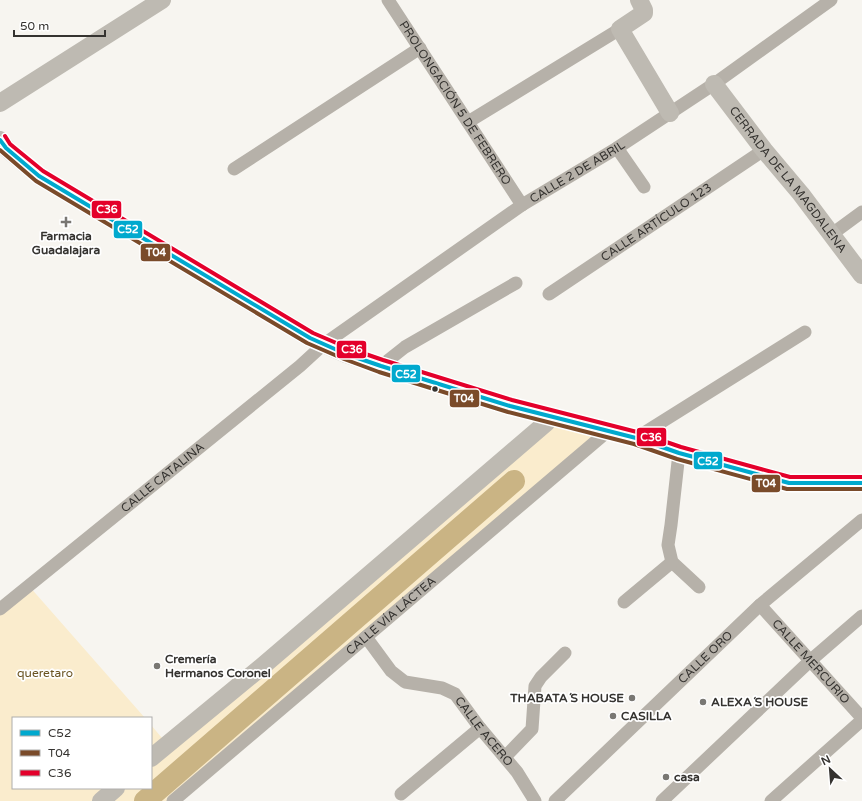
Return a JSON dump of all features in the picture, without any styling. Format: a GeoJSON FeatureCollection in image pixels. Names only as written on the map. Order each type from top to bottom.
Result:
{"type":"FeatureCollection","features":[{"type":"Feature","properties":{"kind":"street"},"geometry":{"type":"LineString","coordinates":[[0,103],[162,0]]}},
{"type":"Feature","properties":{"kind":"street","name":"PROLONGACIÓN 5 DE FEBRERO"},"geometry":{"type":"LineString","coordinates":[[388,0],[522,206]]}},
{"type":"Feature","properties":{"kind":"street"},"geometry":{"type":"LineString","coordinates":[[468,122],[644,13],[639,0]]}},
{"type":"Feature","properties":{"kind":"street","name":"CALLE 2 DE ABRIL"},"geometry":{"type":"LineString","coordinates":[[324,344],[522,206],[618,148],[714,84],[830,0]]}},
{"type":"Feature","properties":{"kind":"street"},"geometry":{"type":"LineString","coordinates":[[620,29],[670,113]]}},
{"type":"Feature","properties":{"kind":"street"},"geometry":{"type":"LineString","coordinates":[[234,169],[420,48]]}},
{"type":"Feature","properties":{"kind":"street","name":"CERRADA DE LA MAGDALENA"},"geometry":{"type":"LineString","coordinates":[[714,84],[764,150],[832,234],[862,275]]}},
{"type":"Feature","properties":{"kind":"street"},"geometry":{"type":"LineString","coordinates":[[0,140],[6,148],[39,176],[303,334],[346,354],[510,406],[636,438],[678,453],[789,483],[862,483]]}},
{"type":"Feature","properties":{"kind":"street"},"geometry":{"type":"LineString","coordinates":[[618,148],[644,187]]}},
{"type":"Feature","properties":{"kind":"street","name":"CALLE ARTÍCULO 123"},"geometry":{"type":"LineString","coordinates":[[549,294],[764,150]]}},
{"type":"Feature","properties":{"kind":"street"},"geometry":{"type":"LineString","coordinates":[[832,234],[862,212]]}},
{"type":"Feature","properties":{"kind":"street"},"geometry":{"type":"LineString","coordinates":[[381,366],[405,347],[516,283]]}},
{"type":"Feature","properties":{"kind":"street"},"geometry":{"type":"LineString","coordinates":[[636,438],[805,332]]}},
{"type":"Feature","properties":{"kind":"street","name":"CALLE CATALINA"},"geometry":{"type":"LineString","coordinates":[[0,610],[294,371],[324,344]]}},
{"type":"Feature","properties":{"kind":"street"},"geometry":{"type":"LineString","coordinates":[[152,757],[265,664],[546,423],[551,416]]}},
{"type":"Feature","properties":{"kind":"street","name":"CALLE VÍA LÁCTEA"},"geometry":{"type":"LineString","coordinates":[[173,801],[608,431]]}},
{"type":"Feature","properties":{"kind":"street"},"geometry":{"type":"LineString","coordinates":[[678,453],[668,545],[672,562],[699,587]]}},
{"type":"Feature","properties":{"kind":"street","name":"CALLE ORO"},"geometry":{"type":"LineString","coordinates":[[555,801],[760,605],[862,520]]}},
{"type":"Feature","properties":{"kind":"street"},"geometry":{"type":"LineString","coordinates":[[624,602],[672,562]]}},
{"type":"Feature","properties":{"kind":"street","name":"CALLE MERCURIO"},"geometry":{"type":"LineString","coordinates":[[760,605],[811,660],[862,719]]}},
{"type":"Feature","properties":{"kind":"street"},"geometry":{"type":"LineString","coordinates":[[662,801],[811,660],[862,616]]}},
{"type":"Feature","properties":{"kind":"street","name":"CALLE ACERO"},"geometry":{"type":"LineString","coordinates":[[366,637],[391,671],[405,682],[442,688],[455,694],[480,728],[517,772],[534,801]]}},
{"type":"Feature","properties":{"kind":"street"},"geometry":{"type":"LineString","coordinates":[[505,756],[532,729],[535,686],[540,677],[565,653]]}},
{"type":"Feature","properties":{"kind":"street"},"geometry":{"type":"LineString","coordinates":[[772,801],[862,719]]}},
{"type":"Feature","properties":{"kind":"street"},"geometry":{"type":"LineString","coordinates":[[401,794],[480,728]]}},
{"type":"Feature","properties":{"kind":"street"},"geometry":{"type":"LineString","coordinates":[[101,801],[115,789]]}},
{"type":"Feature","properties":{"kind":"green space","name":"queretaro"},"geometry":{"type":"Polygon","coordinates":[[[551,416],[608,431],[167,801],[0,801],[0,610],[29,586],[144,717],[12,717],[12,789],[152,789],[152,726],[162,738],[551,416]]]}},
{"type":"Feature","properties":{"kind":"waterway"},"geometry":{"type":"LineString","coordinates":[[145,801],[514,481]]}},
{"type":"Feature","properties":{"kind":"transit line","name":"C36"},"geometry":{"type":"LineString","coordinates":[[5,136],[10,144],[43,171],[313,333],[348,348],[512,400],[637,432],[681,447],[790,477],[862,477]]}},
{"type":"Feature","properties":{"kind":"transit line","name":"C52"},"geometry":{"type":"LineString","coordinates":[[0,140],[6,148],[39,176],[310,338],[346,354],[510,406],[636,438],[679,453],[789,483],[862,483]]}},
{"type":"Feature","properties":{"kind":"transit line","name":"T04"},"geometry":{"type":"LineString","coordinates":[[0,150],[36,181],[307,343],[344,359],[379,372],[508,412],[634,444],[677,459],[787,489],[862,489]]}},
{"type":"Feature","properties":{"kind":"place","name":"Farmacia Guadalajara"},"geometry":{"type":"Point","coordinates":[66,222]}},
{"type":"Feature","properties":{"kind":"place","name":"Cremería Hermanos Coronel"},"geometry":{"type":"Point","coordinates":[157,666]}},
{"type":"Feature","properties":{"kind":"place","name":"THABATA´S HOUSE"},"geometry":{"type":"Point","coordinates":[632,698]}},
{"type":"Feature","properties":{"kind":"place","name":"ALEXA´S HOUSE"},"geometry":{"type":"Point","coordinates":[703,702]}},
{"type":"Feature","properties":{"kind":"place","name":"CASILLA"},"geometry":{"type":"Point","coordinates":[613,716]}},
{"type":"Feature","properties":{"kind":"place","name":"casa"},"geometry":{"type":"Point","coordinates":[666,777]}}]}
